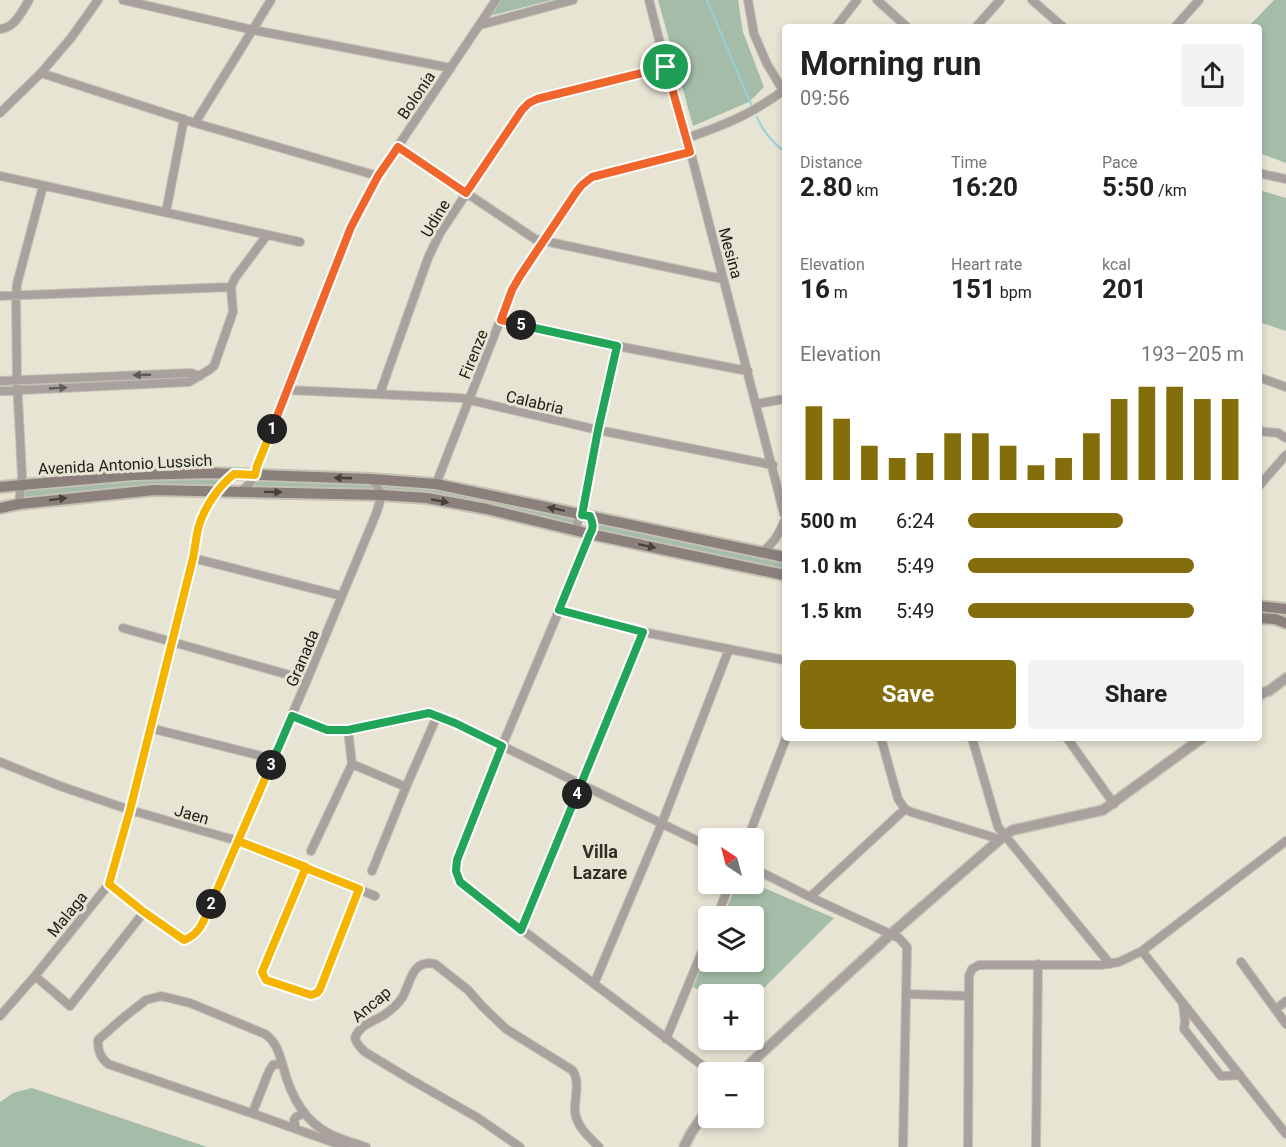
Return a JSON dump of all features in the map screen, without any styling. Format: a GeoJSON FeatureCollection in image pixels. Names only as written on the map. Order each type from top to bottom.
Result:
{"type":"FeatureCollection","features":[{"type":"Feature","properties":{"kind":"main road","name":"Avenida Antonio Lussich"},"geometry":{"type":"LineString","coordinates":[[0,487],[133,475],[234,474],[436,484],[782,557]]}},
{"type":"Feature","properties":{"kind":"main road","name":"Avenida Antonio Lussich"},"geometry":{"type":"LineString","coordinates":[[0,508],[18,504],[154,490],[427,498],[487,509],[590,534],[782,575]]}},
{"type":"Feature","properties":{"kind":"main road"},"geometry":{"type":"LineString","coordinates":[[1262,606],[1286,609]]}},
{"type":"Feature","properties":{"kind":"main road"},"geometry":{"type":"LineString","coordinates":[[1262,618],[1286,623]]}},
{"type":"Feature","properties":{"kind":"street"},"geometry":{"type":"LineString","coordinates":[[0,29],[7,28],[14,23],[29,0]]}},
{"type":"Feature","properties":{"kind":"street"},"geometry":{"type":"LineString","coordinates":[[0,113],[41,73],[71,38],[98,0]]}},
{"type":"Feature","properties":{"kind":"street"},"geometry":{"type":"LineString","coordinates":[[123,0],[253,30],[451,68]]}},
{"type":"Feature","properties":{"kind":"street"},"geometry":{"type":"LineString","coordinates":[[195,123],[272,0]]}},
{"type":"Feature","properties":{"kind":"street","name":"Bolonia"},"geometry":{"type":"LineString","coordinates":[[255,475],[351,227],[378,176],[496,0]]}},
{"type":"Feature","properties":{"kind":"street"},"geometry":{"type":"LineString","coordinates":[[480,25],[573,0]]}},
{"type":"Feature","properties":{"kind":"street","name":"Mesina"},"geometry":{"type":"LineString","coordinates":[[649,0],[782,505]]}},
{"type":"Feature","properties":{"kind":"street"},"geometry":{"type":"LineString","coordinates":[[748,0],[754,34],[767,64],[782,88]]}},
{"type":"Feature","properties":{"kind":"street"},"geometry":{"type":"LineString","coordinates":[[838,24],[857,0]]}},
{"type":"Feature","properties":{"kind":"street"},"geometry":{"type":"LineString","coordinates":[[877,0],[904,24]]}},
{"type":"Feature","properties":{"kind":"street"},"geometry":{"type":"LineString","coordinates":[[979,24],[1000,0]]}},
{"type":"Feature","properties":{"kind":"street"},"geometry":{"type":"LineString","coordinates":[[1032,0],[1060,24]]}},
{"type":"Feature","properties":{"kind":"street"},"geometry":{"type":"LineString","coordinates":[[1178,24],[1199,0]]}},
{"type":"Feature","properties":{"kind":"street","name":"Udine"},"geometry":{"type":"LineString","coordinates":[[380,393],[428,258],[440,233],[522,110],[529,103],[548,97],[666,67]]}},
{"type":"Feature","properties":{"kind":"street"},"geometry":{"type":"LineString","coordinates":[[41,73],[195,123],[378,176]]}},
{"type":"Feature","properties":{"kind":"street"},"geometry":{"type":"LineString","coordinates":[[687,138],[721,127],[752,112],[782,92]]}},
{"type":"Feature","properties":{"kind":"street"},"geometry":{"type":"LineString","coordinates":[[166,212],[184,119]]}},
{"type":"Feature","properties":{"kind":"street"},"geometry":{"type":"LineString","coordinates":[[398,147],[535,239],[723,279]]}},
{"type":"Feature","properties":{"kind":"street","name":"Firenze"},"geometry":{"type":"LineString","coordinates":[[436,484],[512,290],[577,191],[592,177],[690,152]]}},
{"type":"Feature","properties":{"kind":"street"},"geometry":{"type":"LineString","coordinates":[[1262,174],[1286,179]]}},
{"type":"Feature","properties":{"kind":"street"},"geometry":{"type":"LineString","coordinates":[[0,176],[300,242]]}},
{"type":"Feature","properties":{"kind":"street"},"geometry":{"type":"LineString","coordinates":[[18,504],[22,475],[16,380],[16,296],[17,284],[43,186]]}},
{"type":"Feature","properties":{"kind":"street"},"geometry":{"type":"LineString","coordinates":[[0,391],[189,382],[200,376],[214,366],[233,312],[231,287],[235,278],[267,235]]}},
{"type":"Feature","properties":{"kind":"street"},"geometry":{"type":"LineString","coordinates":[[0,296],[231,287]]}},
{"type":"Feature","properties":{"kind":"street"},"geometry":{"type":"LineString","coordinates":[[501,320],[617,346],[748,371]]}},
{"type":"Feature","properties":{"kind":"street"},"geometry":{"type":"LineString","coordinates":[[617,346],[598,430],[586,515],[593,524],[593,530],[502,746],[457,860],[456,871],[460,882],[698,1062]]}},
{"type":"Feature","properties":{"kind":"street"},"geometry":{"type":"LineString","coordinates":[[0,381],[191,373],[200,376]]}},
{"type":"Feature","properties":{"kind":"street"},"geometry":{"type":"LineString","coordinates":[[1262,378],[1286,387]]}},
{"type":"Feature","properties":{"kind":"street","name":"Calabria"},"geometry":{"type":"LineString","coordinates":[[288,390],[461,398],[598,430],[773,465]]}},
{"type":"Feature","properties":{"kind":"street"},"geometry":{"type":"LineString","coordinates":[[756,404],[782,399]]}},
{"type":"Feature","properties":{"kind":"street"},"geometry":{"type":"LineString","coordinates":[[1262,431],[1278,433],[1286,438]]}},
{"type":"Feature","properties":{"kind":"street"},"geometry":{"type":"LineString","coordinates":[[1262,482],[1286,455]]}},
{"type":"Feature","properties":{"kind":"street","name":"Malaga"},"geometry":{"type":"LineString","coordinates":[[0,1016],[109,884],[130,810],[193,558],[198,528],[218,491],[234,474]]}},
{"type":"Feature","properties":{"kind":"street"},"geometry":{"type":"LineString","coordinates":[[239,492],[252,482],[255,475]]}},
{"type":"Feature","properties":{"kind":"street"},"geometry":{"type":"LineString","coordinates":[[371,479],[382,495]]}},
{"type":"Feature","properties":{"kind":"street","name":"Granada"},"geometry":{"type":"LineString","coordinates":[[144,912],[184,940],[193,937],[199,931],[292,716],[382,495]]}},
{"type":"Feature","properties":{"kind":"street"},"geometry":{"type":"LineString","coordinates":[[578,531],[578,520],[586,515]]}},
{"type":"Feature","properties":{"kind":"street"},"geometry":{"type":"LineString","coordinates":[[761,553],[776,539],[782,526]]}},
{"type":"Feature","properties":{"kind":"street"},"geometry":{"type":"LineString","coordinates":[[193,558],[342,596]]}},
{"type":"Feature","properties":{"kind":"street"},"geometry":{"type":"LineString","coordinates":[[559,610],[643,632],[782,660]]}},
{"type":"Feature","properties":{"kind":"street"},"geometry":{"type":"LineString","coordinates":[[123,628],[307,680]]}},
{"type":"Feature","properties":{"kind":"street"},"geometry":{"type":"LineString","coordinates":[[521,930],[643,632]]}},
{"type":"Feature","properties":{"kind":"street"},"geometry":{"type":"LineString","coordinates":[[594,984],[662,823],[729,649]]}},
{"type":"Feature","properties":{"kind":"street"},"geometry":{"type":"LineString","coordinates":[[1262,694],[1286,670]]}},
{"type":"Feature","properties":{"kind":"street"},"geometry":{"type":"LineString","coordinates":[[1262,694],[1286,678]]}},
{"type":"Feature","properties":{"kind":"street"},"geometry":{"type":"LineString","coordinates":[[292,716],[327,730],[348,730],[429,713],[455,723],[698,841]]}},
{"type":"Feature","properties":{"kind":"street"},"geometry":{"type":"LineString","coordinates":[[372,871],[437,716]]}},
{"type":"Feature","properties":{"kind":"street"},"geometry":{"type":"LineString","coordinates":[[150,728],[273,759]]}},
{"type":"Feature","properties":{"kind":"street"},"geometry":{"type":"LineString","coordinates":[[311,851],[352,764],[348,730]]}},
{"type":"Feature","properties":{"kind":"street"},"geometry":{"type":"LineString","coordinates":[[752,828],[785,741]]}},
{"type":"Feature","properties":{"kind":"street"},"geometry":{"type":"LineString","coordinates":[[882,741],[898,800],[904,808],[911,812],[1002,837]]}},
{"type":"Feature","properties":{"kind":"street"},"geometry":{"type":"LineString","coordinates":[[973,741],[1002,837],[1110,964]]}},
{"type":"Feature","properties":{"kind":"street"},"geometry":{"type":"LineString","coordinates":[[1069,741],[1114,804]]}},
{"type":"Feature","properties":{"kind":"street"},"geometry":{"type":"LineString","coordinates":[[752,1062],[891,934],[1002,837],[1013,830],[1103,810],[1198,741]]}},
{"type":"Feature","properties":{"kind":"street","name":"Jaen"},"geometry":{"type":"LineString","coordinates":[[0,762],[130,810],[238,841],[375,896]]}},
{"type":"Feature","properties":{"kind":"street"},"geometry":{"type":"LineString","coordinates":[[352,764],[406,787]]}},
{"type":"Feature","properties":{"kind":"street"},"geometry":{"type":"LineString","coordinates":[[810,897],[904,808]]}},
{"type":"Feature","properties":{"kind":"street"},"geometry":{"type":"LineString","coordinates":[[968,1147],[969,976],[972,969],[979,965],[1110,964],[1119,962],[1142,951],[1286,841]]}},
{"type":"Feature","properties":{"kind":"street"},"geometry":{"type":"LineString","coordinates":[[306,867],[263,969],[266,980],[311,995],[317,993],[359,889]]}},
{"type":"Feature","properties":{"kind":"street"},"geometry":{"type":"LineString","coordinates":[[764,874],[899,938],[907,947],[903,1147]]}},
{"type":"Feature","properties":{"kind":"street"},"geometry":{"type":"LineString","coordinates":[[35,976],[70,1006],[144,912],[109,884]]}},
{"type":"Feature","properties":{"kind":"street"},"geometry":{"type":"LineString","coordinates":[[1142,951],[1286,1134]]}},
{"type":"Feature","properties":{"kind":"street"},"geometry":{"type":"LineString","coordinates":[[666,1039],[698,961]]}},
{"type":"Feature","properties":{"kind":"street"},"geometry":{"type":"LineString","coordinates":[[1240,962],[1286,1024]]}},
{"type":"Feature","properties":{"kind":"street","name":"Ancap"},"geometry":{"type":"LineString","coordinates":[[520,1147],[478,1118],[365,1052],[356,1042],[355,1038],[361,1028],[384,1015],[402,998],[413,974],[421,965],[435,964],[468,990],[506,1029],[572,1070],[576,1077],[575,1113],[585,1134],[599,1147]]}},
{"type":"Feature","properties":{"kind":"street"},"geometry":{"type":"LineString","coordinates":[[1036,1147],[1038,964]]}},
{"type":"Feature","properties":{"kind":"street"},"geometry":{"type":"LineString","coordinates":[[906,994],[969,996]]}},
{"type":"Feature","properties":{"kind":"street"},"geometry":{"type":"LineString","coordinates":[[346,1147],[108,1064],[101,1058],[98,1040],[146,1000],[161,996],[190,1003],[265,1034],[273,1040],[279,1050],[295,1100],[304,1113],[317,1126],[330,1134],[366,1147]]}},
{"type":"Feature","properties":{"kind":"street"},"geometry":{"type":"LineString","coordinates":[[1276,1009],[1286,1001]]}},
{"type":"Feature","properties":{"kind":"street"},"geometry":{"type":"LineString","coordinates":[[1183,1003],[1184,1029],[1221,1076],[1240,1075]]}},
{"type":"Feature","properties":{"kind":"street"},"geometry":{"type":"LineString","coordinates":[[254,1114],[269,1071],[273,1065],[283,1066]]}},
{"type":"Feature","properties":{"kind":"street"},"geometry":{"type":"LineString","coordinates":[[296,1129],[294,1120],[304,1113]]}},
{"type":"Feature","properties":{"kind":"street"},"geometry":{"type":"LineString","coordinates":[[684,1147],[698,1123]]}},
{"type":"Feature","properties":{"kind":"green space"},"geometry":{"type":"Polygon","coordinates":[[[501,0],[552,0],[490,16],[501,0]]]}},
{"type":"Feature","properties":{"kind":"green space"},"geometry":{"type":"Polygon","coordinates":[[[658,0],[738,0],[743,32],[764,87],[749,102],[693,126],[658,0]]]}},
{"type":"Feature","properties":{"kind":"green space"},"geometry":{"type":"Polygon","coordinates":[[[1274,0],[1286,0],[1286,163],[1262,154],[1262,24],[1251,24],[1274,0]]]}},
{"type":"Feature","properties":{"kind":"green space"},"geometry":{"type":"Polygon","coordinates":[[[1262,191],[1286,198],[1286,331],[1262,323],[1262,191]]]}},
{"type":"Feature","properties":{"kind":"green space"},"geometry":{"type":"Polygon","coordinates":[[[154,479],[222,479],[214,487],[154,486],[26,498],[23,493],[27,488],[154,479]]]}},
{"type":"Feature","properties":{"kind":"green space"},"geometry":{"type":"Polygon","coordinates":[[[259,480],[368,483],[377,491],[251,487],[259,480]]]}},
{"type":"Feature","properties":{"kind":"green space"},"geometry":{"type":"Polygon","coordinates":[[[380,484],[437,489],[576,517],[574,526],[388,492],[380,484]]]}},
{"type":"Feature","properties":{"kind":"green space"},"geometry":{"type":"Polygon","coordinates":[[[596,521],[782,561],[782,570],[596,532],[596,521]]]}},
{"type":"Feature","properties":{"kind":"green space"},"geometry":{"type":"Polygon","coordinates":[[[764,888],[834,918],[764,988],[764,984],[698,984],[698,990],[693,987],[699,972],[764,972],[764,906],[727,906],[733,894],[764,894],[764,888]]]}},
{"type":"Feature","properties":{"kind":"green space"},"geometry":{"type":"Polygon","coordinates":[[[32,1088],[207,1147],[0,1147],[0,1102],[13,1093],[32,1088]]]}},
{"type":"Feature","properties":{"kind":"waterway"},"geometry":{"type":"LineString","coordinates":[[707,0],[751,104]]}},
{"type":"Feature","properties":{"kind":"waterway"},"geometry":{"type":"LineString","coordinates":[[757,117],[768,136],[782,149]]}},
{"type":"Feature","properties":{"kind":"district","name":"Villa Lazare"},"geometry":{"type":"Point","coordinates":[600,862]}},
{"type":"Feature","properties":{"kind":"route"},"geometry":{"type":"LineString","coordinates":[[666,67],[537,99],[529,103],[466,193],[398,147],[378,176],[351,227],[255,475],[234,474],[225,481],[212,499],[198,528],[193,558],[130,810],[109,884],[184,940],[193,937],[199,931],[238,841],[306,867],[262,972],[266,980],[311,995],[320,989],[359,889],[309,868],[238,841],[292,716],[327,730],[348,730],[429,713],[502,746],[457,860],[456,871],[460,882],[521,930],[643,632],[559,610],[593,530],[590,516],[582,515],[617,346],[501,320],[520,276],[582,185],[592,177],[690,152],[666,67]]}}]}
